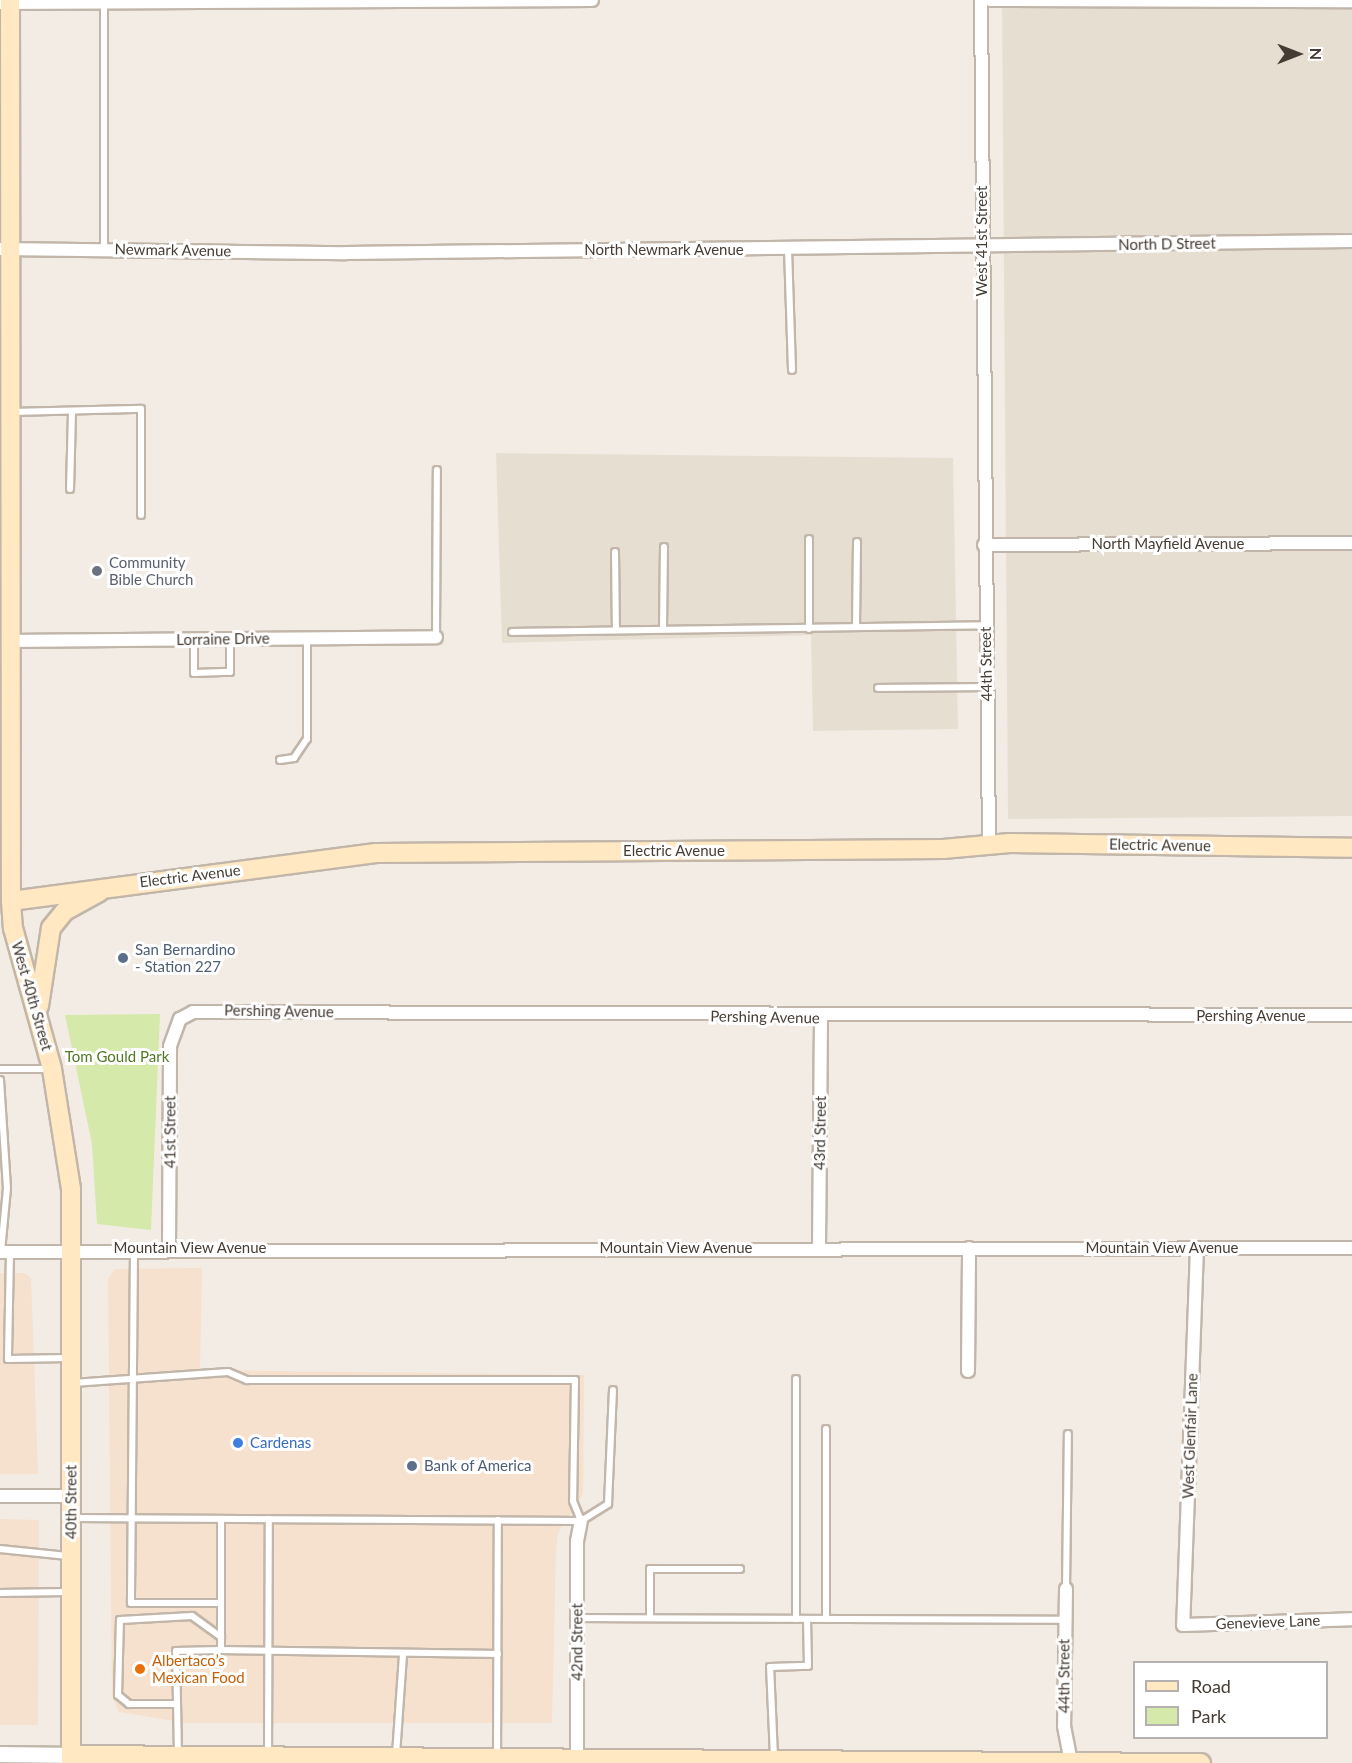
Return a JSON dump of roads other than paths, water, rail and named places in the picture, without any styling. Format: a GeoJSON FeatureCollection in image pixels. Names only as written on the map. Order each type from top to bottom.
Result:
{"type":"FeatureCollection","features":[{"type":"Feature","properties":{"kind":"main road","name":"West 40th Street"},"geometry":{"type":"LineString","coordinates":[[7,2],[10,57],[5,249],[10,412],[5,448],[5,570],[10,641],[6,902],[52,1069],[71,1189],[73,1249]]}},
{"type":"Feature","properties":{"kind":"main road","name":"Electric Avenue"},"geometry":{"type":"LineString","coordinates":[[6,902],[111,886],[376,853],[989,845],[1352,848]]}},
{"type":"Feature","properties":{"kind":"main road"},"geometry":{"type":"LineString","coordinates":[[38,1017],[51,928],[65,911],[111,886]]}},
{"type":"Feature","properties":{"kind":"main road","name":"40th Street"},"geometry":{"type":"LineString","coordinates":[[71,1759],[73,1249]]}},
{"type":"Feature","properties":{"kind":"main road"},"geometry":{"type":"LineString","coordinates":[[71,1759],[178,1755],[268,1759],[497,1756],[577,1759],[774,1757],[841,1760],[1201,1763]]}},
{"type":"Feature","properties":{"kind":"street"},"geometry":{"type":"LineString","coordinates":[[7,2],[592,0]]}},
{"type":"Feature","properties":{"kind":"street","name":"West 41st Street"},"geometry":{"type":"LineString","coordinates":[[981,0],[983,482]]}},
{"type":"Feature","properties":{"kind":"street"},"geometry":{"type":"LineString","coordinates":[[990,0],[1352,1]]}},
{"type":"Feature","properties":{"kind":"street","name":"North D Street"},"geometry":{"type":"LineString","coordinates":[[981,248],[1352,241]]}},
{"type":"Feature","properties":{"kind":"street","name":"North Newmark Avenue"},"geometry":{"type":"LineString","coordinates":[[346,253],[981,248]]}},
{"type":"Feature","properties":{"kind":"street","name":"Newmark Avenue"},"geometry":{"type":"LineString","coordinates":[[5,249],[346,253]]}},
{"type":"Feature","properties":{"kind":"street","name":"44th Street"},"geometry":{"type":"LineString","coordinates":[[983,482],[989,845]]}},
{"type":"Feature","properties":{"kind":"street","name":"North Mayfield Avenue"},"geometry":{"type":"LineString","coordinates":[[984,545],[1352,543]]}},
{"type":"Feature","properties":{"kind":"street","name":"Lorraine Drive"},"geometry":{"type":"LineString","coordinates":[[10,641],[436,637]]}},
{"type":"Feature","properties":{"kind":"street","name":"Pershing Avenue"},"geometry":{"type":"LineString","coordinates":[[180,1019],[208,1010],[821,1018],[1352,1015]]}},
{"type":"Feature","properties":{"kind":"street","name":"43rd Street"},"geometry":{"type":"LineString","coordinates":[[819,1248],[821,1018]]}},
{"type":"Feature","properties":{"kind":"street","name":"41st Street"},"geometry":{"type":"LineString","coordinates":[[169,1248],[170,1046],[180,1019]]}},
{"type":"Feature","properties":{"kind":"street","name":"Mountain View Avenue"},"geometry":{"type":"LineString","coordinates":[[4,1252],[134,1248],[1352,1248]]}},
{"type":"Feature","properties":{"kind":"street"},"geometry":{"type":"LineString","coordinates":[[968,1371],[969,1248]]}},
{"type":"Feature","properties":{"kind":"street","name":"West Glenfair Lane"},"geometry":{"type":"LineString","coordinates":[[1183,1624],[1197,1248]]}},
{"type":"Feature","properties":{"kind":"street"},"geometry":{"type":"LineString","coordinates":[[0,1496],[71,1496]]}},
{"type":"Feature","properties":{"kind":"street","name":"42nd Street"},"geometry":{"type":"LineString","coordinates":[[577,1759],[577,1618],[581,1521]]}},
{"type":"Feature","properties":{"kind":"street","name":"44th Street"},"geometry":{"type":"LineString","coordinates":[[1066,1589],[1064,1726],[1071,1761]]}},
{"type":"Feature","properties":{"kind":"street","name":"Genevieve Lane"},"geometry":{"type":"LineString","coordinates":[[1183,1624],[1352,1619]]}},
{"type":"Feature","properties":{"kind":"street"},"geometry":{"type":"LineString","coordinates":[[0,1754],[71,1759]]}},
{"type":"Feature","properties":{"kind":"lane"},"geometry":{"type":"LineString","coordinates":[[104,3],[105,249]]}},
{"type":"Feature","properties":{"kind":"lane"},"geometry":{"type":"LineString","coordinates":[[788,249],[792,370]]}},
{"type":"Feature","properties":{"kind":"lane"},"geometry":{"type":"LineString","coordinates":[[10,412],[141,409],[141,515]]}},
{"type":"Feature","properties":{"kind":"lane"},"geometry":{"type":"LineString","coordinates":[[70,489],[72,411]]}},
{"type":"Feature","properties":{"kind":"lane"},"geometry":{"type":"LineString","coordinates":[[436,637],[437,470]]}},
{"type":"Feature","properties":{"kind":"lane"},"geometry":{"type":"LineString","coordinates":[[809,540],[809,629]]}},
{"type":"Feature","properties":{"kind":"lane"},"geometry":{"type":"LineString","coordinates":[[856,626],[857,542]]}},
{"type":"Feature","properties":{"kind":"lane"},"geometry":{"type":"LineString","coordinates":[[663,629],[664,547]]}},
{"type":"Feature","properties":{"kind":"lane"},"geometry":{"type":"LineString","coordinates":[[615,552],[616,629]]}},
{"type":"Feature","properties":{"kind":"lane"},"geometry":{"type":"LineString","coordinates":[[512,632],[986,625]]}},
{"type":"Feature","properties":{"kind":"lane"},"geometry":{"type":"LineString","coordinates":[[194,639],[195,673],[230,672],[230,638]]}},
{"type":"Feature","properties":{"kind":"lane"},"geometry":{"type":"LineString","coordinates":[[280,760],[294,758],[307,739],[307,638]]}},
{"type":"Feature","properties":{"kind":"lane"},"geometry":{"type":"LineString","coordinates":[[878,688],[987,687]]}},
{"type":"Feature","properties":{"kind":"lane"},"geometry":{"type":"LineString","coordinates":[[0,1069],[52,1069]]}},
{"type":"Feature","properties":{"kind":"lane"},"geometry":{"type":"LineString","coordinates":[[0,1080],[7,1188],[4,1252],[8,1359],[72,1358]]}},
{"type":"Feature","properties":{"kind":"lane"},"geometry":{"type":"LineString","coordinates":[[134,1248],[131,1376],[131,1603],[221,1603]]}},
{"type":"Feature","properties":{"kind":"lane"},"geometry":{"type":"LineString","coordinates":[[72,1383],[131,1376],[228,1372],[247,1380],[575,1380],[573,1501],[581,1521]]}},
{"type":"Feature","properties":{"kind":"lane"},"geometry":{"type":"LineString","coordinates":[[796,1379],[796,1619]]}},
{"type":"Feature","properties":{"kind":"lane"},"geometry":{"type":"LineString","coordinates":[[71,1518],[581,1521],[608,1504],[613,1390]]}},
{"type":"Feature","properties":{"kind":"lane"},"geometry":{"type":"LineString","coordinates":[[826,1429],[826,1619]]}},
{"type":"Feature","properties":{"kind":"lane"},"geometry":{"type":"LineString","coordinates":[[1066,1589],[1068,1434]]}},
{"type":"Feature","properties":{"kind":"lane"},"geometry":{"type":"LineString","coordinates":[[220,1519],[221,1650]]}},
{"type":"Feature","properties":{"kind":"lane"},"geometry":{"type":"LineString","coordinates":[[268,1759],[269,1519]]}},
{"type":"Feature","properties":{"kind":"lane"},"geometry":{"type":"LineString","coordinates":[[497,1756],[498,1520]]}},
{"type":"Feature","properties":{"kind":"lane"},"geometry":{"type":"LineString","coordinates":[[0,1550],[24,1550],[33,1556],[71,1556]]}},
{"type":"Feature","properties":{"kind":"lane"},"geometry":{"type":"LineString","coordinates":[[650,1618],[650,1569],[740,1569]]}},
{"type":"Feature","properties":{"kind":"lane"},"geometry":{"type":"LineString","coordinates":[[0,1593],[71,1592]]}},
{"type":"Feature","properties":{"kind":"lane"},"geometry":{"type":"LineString","coordinates":[[177,1704],[129,1704],[118,1695],[120,1620],[192,1616],[221,1637]]}},
{"type":"Feature","properties":{"kind":"lane"},"geometry":{"type":"LineString","coordinates":[[577,1618],[1064,1620]]}},
{"type":"Feature","properties":{"kind":"lane"},"geometry":{"type":"LineString","coordinates":[[774,1757],[770,1667],[808,1666],[807,1619]]}},
{"type":"Feature","properties":{"kind":"lane"},"geometry":{"type":"LineString","coordinates":[[178,1755],[177,1651],[498,1654]]}},
{"type":"Feature","properties":{"kind":"lane"},"geometry":{"type":"LineString","coordinates":[[389,1758],[403,1654]]}},
{"type":"Feature","properties":{"kind":"place","name":"Community Bible Church"},"geometry":{"type":"Point","coordinates":[97,571]}},
{"type":"Feature","properties":{"kind":"place","name":"San Bernardino - Station 227"},"geometry":{"type":"Point","coordinates":[123,958]}},
{"type":"Feature","properties":{"kind":"place","name":"Cardenas"},"geometry":{"type":"Point","coordinates":[238,1443]}},
{"type":"Feature","properties":{"kind":"place","name":"Bank of America"},"geometry":{"type":"Point","coordinates":[412,1466]}},
{"type":"Feature","properties":{"kind":"place","name":"Albertaco’s Mexican Food"},"geometry":{"type":"Point","coordinates":[140,1669]}},
{"type":"Feature","properties":{"kind":"park label","name":"Tom Gould Park"},"geometry":{"type":"Point","coordinates":[117,1057]}}]}
